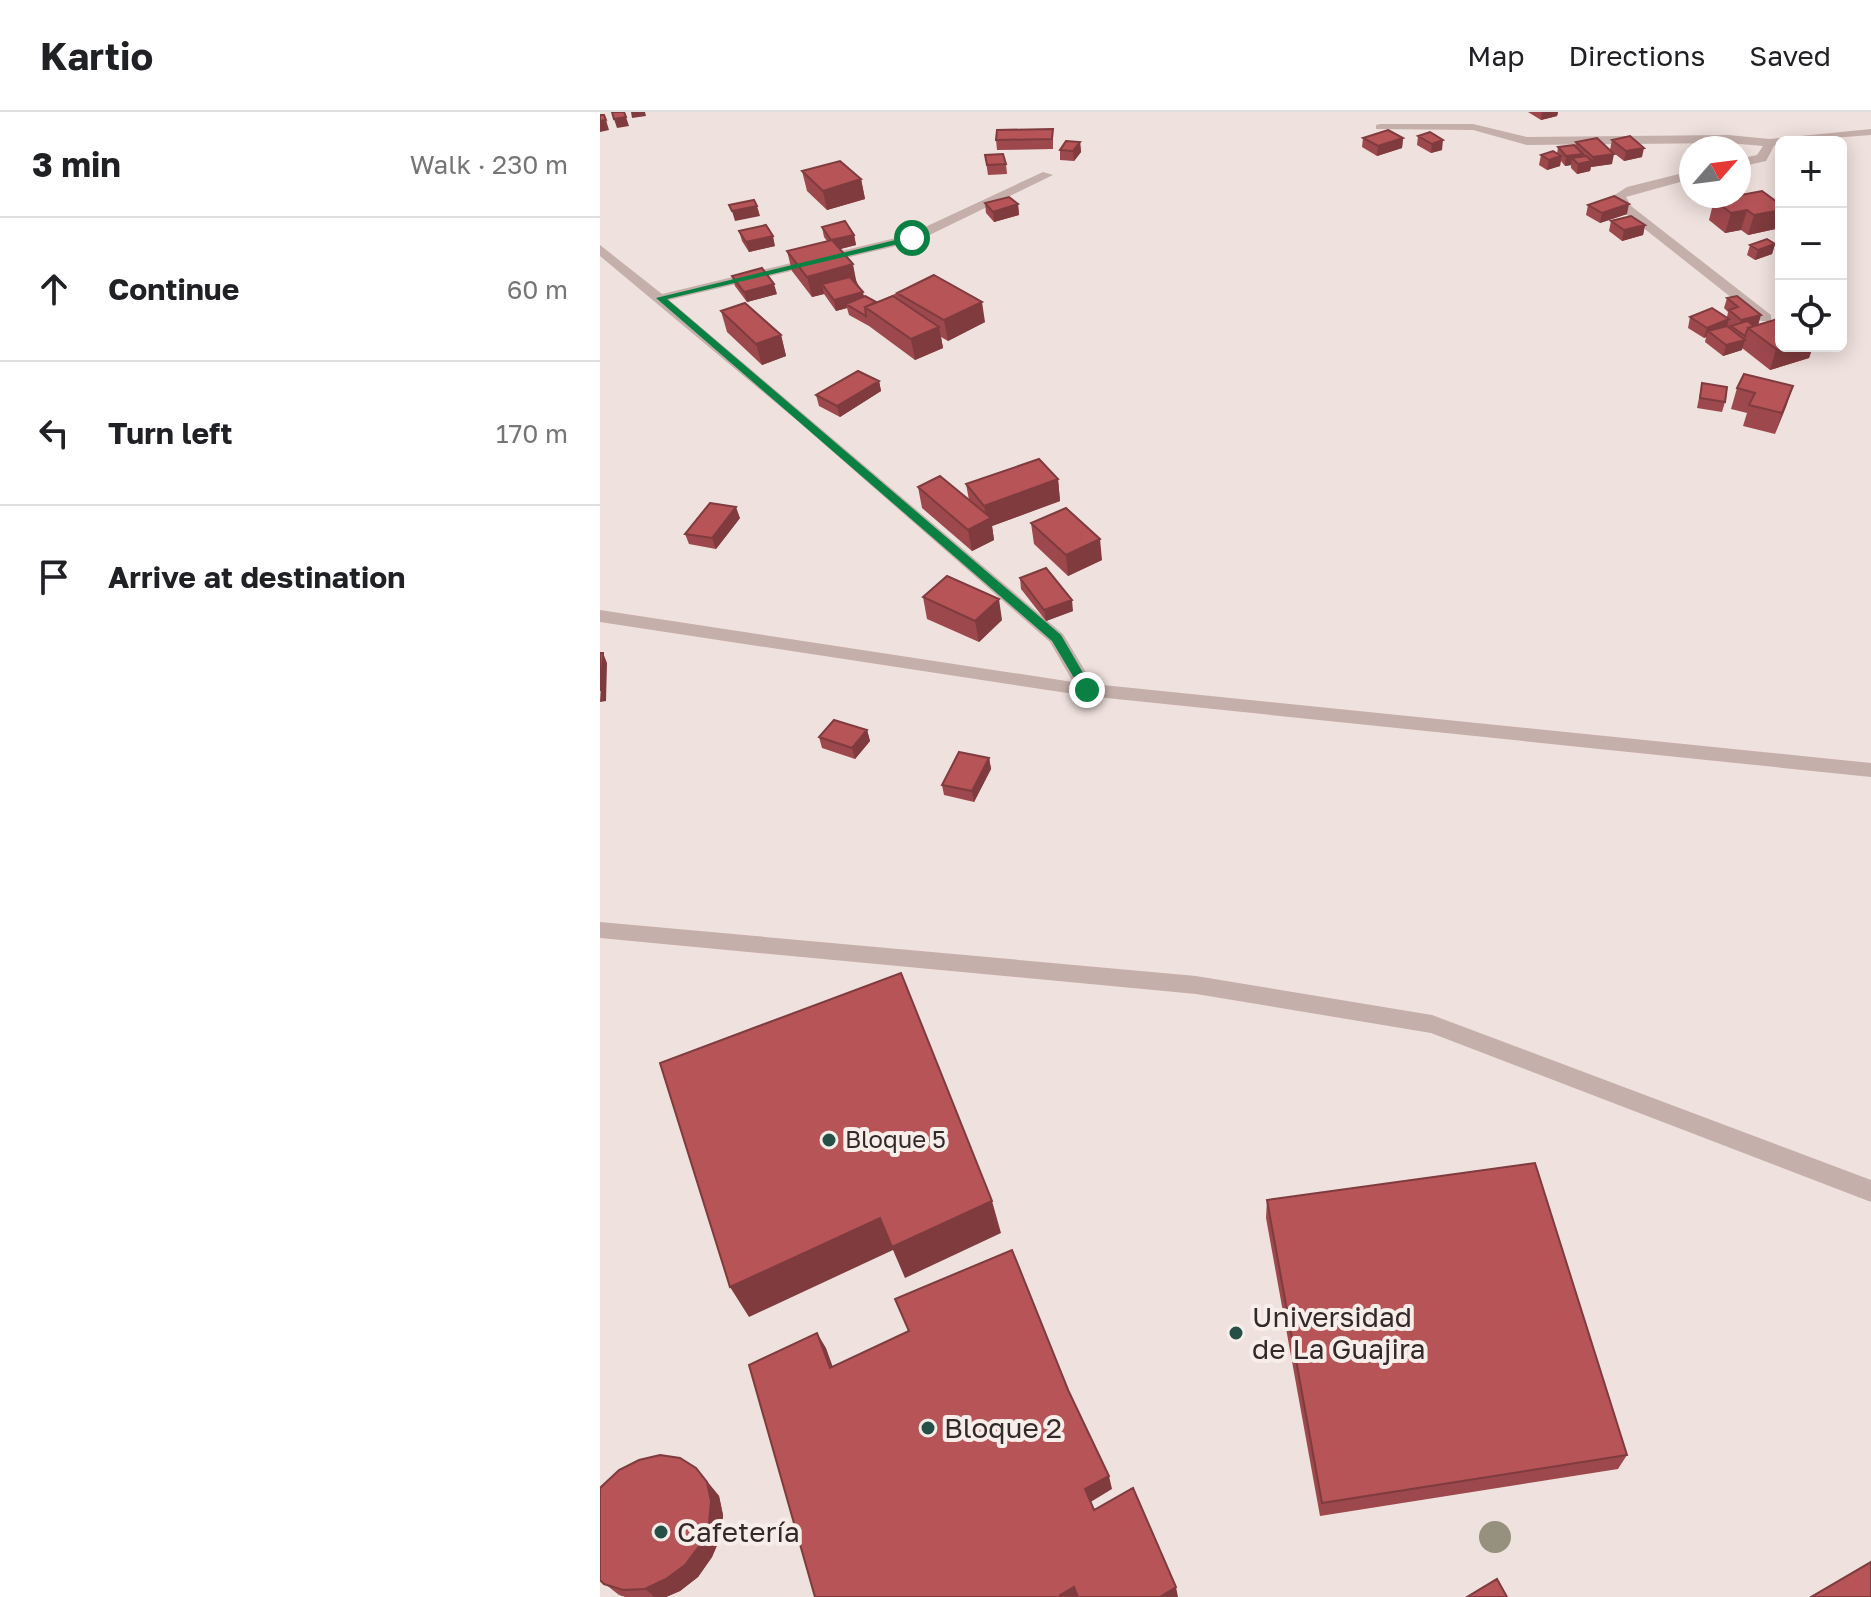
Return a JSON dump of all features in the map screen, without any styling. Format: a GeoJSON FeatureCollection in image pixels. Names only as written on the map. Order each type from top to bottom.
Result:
{"type":"FeatureCollection","features":[{"type":"Feature","properties":{"kind":"street"},"geometry":{"type":"LineString","coordinates":[[1380,127],[1473,127],[1527,141],[1728,139],[1770,143],[1871,132]]}},
{"type":"Feature","properties":{"kind":"street"},"geometry":{"type":"LineString","coordinates":[[1751,160],[1762,158],[1770,143]]}},
{"type":"Feature","properties":{"kind":"street"},"geometry":{"type":"LineString","coordinates":[[660,298],[912,238],[1047,175]]}},
{"type":"Feature","properties":{"kind":"street"},"geometry":{"type":"LineString","coordinates":[[1679,178],[1619,196],[1626,208],[1766,318]]}},
{"type":"Feature","properties":{"kind":"street"},"geometry":{"type":"LineString","coordinates":[[600,249],[1057,638],[1087,690]]}},
{"type":"Feature","properties":{"kind":"street"},"geometry":{"type":"LineString","coordinates":[[600,616],[1087,690],[1871,770]]}},
{"type":"Feature","properties":{"kind":"street"},"geometry":{"type":"LineString","coordinates":[[600,930],[1196,985],[1432,1024],[1871,1191]]}},
{"type":"Feature","properties":{"kind":"building"},"geometry":{"type":"Polygon","coordinates":[[[612,112],[624,112],[626,117],[614,119],[612,112]]]}},
{"type":"Feature","properties":{"kind":"building"},"geometry":{"type":"Polygon","coordinates":[[[1053,129],[1052,139],[996,140],[997,130],[1053,129]]]}},
{"type":"Feature","properties":{"kind":"building"},"geometry":{"type":"Polygon","coordinates":[[[1388,130],[1403,138],[1378,146],[1363,138],[1388,130]]]}},
{"type":"Feature","properties":{"kind":"building"},"geometry":{"type":"Polygon","coordinates":[[[1430,132],[1443,140],[1432,144],[1418,136],[1430,132]]]}},
{"type":"Feature","properties":{"kind":"building"},"geometry":{"type":"Polygon","coordinates":[[[1630,136],[1644,148],[1626,151],[1612,140],[1630,136]]]}},
{"type":"Feature","properties":{"kind":"building"},"geometry":{"type":"Polygon","coordinates":[[[1597,138],[1614,154],[1593,157],[1576,142],[1597,138]]]}},
{"type":"Feature","properties":{"kind":"building"},"geometry":{"type":"Polygon","coordinates":[[[1066,141],[1080,142],[1073,151],[1060,150],[1066,141]]]}},
{"type":"Feature","properties":{"kind":"building"},"geometry":{"type":"Polygon","coordinates":[[[1574,145],[1583,154],[1566,156],[1558,147],[1574,145]]]}},
{"type":"Feature","properties":{"kind":"building"},"geometry":{"type":"Polygon","coordinates":[[[1553,151],[1561,156],[1549,160],[1541,155],[1553,151]]]}},
{"type":"Feature","properties":{"kind":"building"},"geometry":{"type":"Polygon","coordinates":[[[1003,154],[1006,164],[987,165],[985,155],[1003,154]]]}},
{"type":"Feature","properties":{"kind":"building"},"geometry":{"type":"Polygon","coordinates":[[[1586,156],[1592,161],[1578,164],[1572,158],[1586,156]]]}},
{"type":"Feature","properties":{"kind":"building"},"geometry":{"type":"Polygon","coordinates":[[[840,161],[861,179],[823,191],[802,171],[840,161]]]}},
{"type":"Feature","properties":{"kind":"building"},"geometry":{"type":"Polygon","coordinates":[[[1762,191],[1775,201],[1775,211],[1754,215],[1747,210],[1731,213],[1724,208],[1751,208],[1751,193],[1762,191]]]}},
{"type":"Feature","properties":{"kind":"building"},"geometry":{"type":"Polygon","coordinates":[[[1614,196],[1629,204],[1602,213],[1588,205],[1614,196]]]}},
{"type":"Feature","properties":{"kind":"building"},"geometry":{"type":"Polygon","coordinates":[[[1009,197],[1018,204],[993,212],[985,203],[1009,197]]]}},
{"type":"Feature","properties":{"kind":"building"},"geometry":{"type":"Polygon","coordinates":[[[754,200],[757,206],[732,211],[729,205],[754,200]]]}},
{"type":"Feature","properties":{"kind":"building"},"geometry":{"type":"Polygon","coordinates":[[[1631,216],[1645,225],[1624,230],[1611,221],[1631,216]]]}},
{"type":"Feature","properties":{"kind":"building"},"geometry":{"type":"Polygon","coordinates":[[[845,221],[854,235],[831,240],[822,227],[845,221]]]}},
{"type":"Feature","properties":{"kind":"building"},"geometry":{"type":"Polygon","coordinates":[[[766,225],[773,236],[746,242],[739,231],[766,225]]]}},
{"type":"Feature","properties":{"kind":"building"},"geometry":{"type":"Polygon","coordinates":[[[1767,239],[1775,244],[1758,250],[1750,245],[1767,239]]]}},
{"type":"Feature","properties":{"kind":"building"},"geometry":{"type":"Polygon","coordinates":[[[832,240],[853,264],[807,277],[787,251],[832,240]]]}},
{"type":"Feature","properties":{"kind":"building"},"geometry":{"type":"Polygon","coordinates":[[[762,268],[774,284],[744,292],[732,276],[762,268]]]}},
{"type":"Feature","properties":{"kind":"building"},"geometry":{"type":"Polygon","coordinates":[[[934,275],[982,302],[944,320],[897,293],[934,275]]]}},
{"type":"Feature","properties":{"kind":"building"},"geometry":{"type":"Polygon","coordinates":[[[850,277],[863,292],[834,300],[822,284],[850,277]]]}},
{"type":"Feature","properties":{"kind":"building"},"geometry":{"type":"Polygon","coordinates":[[[865,296],[876,302],[865,307],[866,316],[846,304],[865,296]]]}},
{"type":"Feature","properties":{"kind":"building"},"geometry":{"type":"Polygon","coordinates":[[[893,296],[939,327],[911,339],[865,307],[893,296]]]}},
{"type":"Feature","properties":{"kind":"building"},"geometry":{"type":"Polygon","coordinates":[[[1737,296],[1761,315],[1741,320],[1729,310],[1738,307],[1727,298],[1737,296]]]}},
{"type":"Feature","properties":{"kind":"building"},"geometry":{"type":"Polygon","coordinates":[[[745,303],[781,335],[756,344],[721,311],[745,303]]]}},
{"type":"Feature","properties":{"kind":"building"},"geometry":{"type":"Polygon","coordinates":[[[1712,308],[1729,319],[1707,328],[1690,317],[1712,308]]]}},
{"type":"Feature","properties":{"kind":"building"},"geometry":{"type":"Polygon","coordinates":[[[1775,320],[1775,348],[1748,328],[1775,320]]]}},
{"type":"Feature","properties":{"kind":"building"},"geometry":{"type":"Polygon","coordinates":[[[1747,321],[1754,326],[1748,328],[1745,336],[1731,326],[1747,321]]]}},
{"type":"Feature","properties":{"kind":"building"},"geometry":{"type":"Polygon","coordinates":[[[1727,326],[1745,340],[1726,345],[1708,331],[1727,326]]]}},
{"type":"Feature","properties":{"kind":"building"},"geometry":{"type":"Polygon","coordinates":[[[858,371],[879,381],[837,406],[816,395],[858,371]]]}},
{"type":"Feature","properties":{"kind":"building"},"geometry":{"type":"Polygon","coordinates":[[[1744,374],[1793,386],[1782,413],[1749,405],[1755,393],[1737,388],[1744,374]]]}},
{"type":"Feature","properties":{"kind":"building"},"geometry":{"type":"Polygon","coordinates":[[[1702,383],[1727,387],[1725,402],[1700,398],[1702,383]]]}},
{"type":"Feature","properties":{"kind":"building"},"geometry":{"type":"Polygon","coordinates":[[[1039,459],[1058,479],[984,506],[966,484],[1039,459]]]}},
{"type":"Feature","properties":{"kind":"building"},"geometry":{"type":"Polygon","coordinates":[[[940,476],[991,518],[968,530],[918,487],[940,476]]]}},
{"type":"Feature","properties":{"kind":"building"},"geometry":{"type":"Polygon","coordinates":[[[710,503],[736,507],[712,538],[685,534],[710,503]]]}},
{"type":"Feature","properties":{"kind":"building"},"geometry":{"type":"Polygon","coordinates":[[[1066,508],[1100,539],[1066,555],[1031,523],[1066,508]]]}},
{"type":"Feature","properties":{"kind":"building"},"geometry":{"type":"Polygon","coordinates":[[[1046,568],[1072,600],[1044,610],[1020,578],[1046,568]]]}},
{"type":"Feature","properties":{"kind":"building"},"geometry":{"type":"Polygon","coordinates":[[[947,576],[999,599],[975,621],[923,597],[947,576]]]}},
{"type":"Feature","properties":{"kind":"building"},"geometry":{"type":"Polygon","coordinates":[[[600,653],[603,653],[601,690],[600,690],[600,653]]]}},
{"type":"Feature","properties":{"kind":"building"},"geometry":{"type":"Polygon","coordinates":[[[834,720],[867,730],[852,748],[819,737],[834,720]]]}},
{"type":"Feature","properties":{"kind":"building"},"geometry":{"type":"Polygon","coordinates":[[[959,752],[989,758],[972,791],[942,785],[959,752]]]}},
{"type":"Feature","properties":{"kind":"building","name":"Bloque 5"},"geometry":{"type":"Polygon","coordinates":[[[901,973],[992,1201],[892,1247],[880,1218],[730,1287],[660,1063],[901,973]]]}},
{"type":"Feature","properties":{"kind":"building"},"geometry":{"type":"Polygon","coordinates":[[[1535,1163],[1627,1455],[1322,1503],[1267,1200],[1535,1163]]]}},
{"type":"Feature","properties":{"kind":"building","name":"Bloque 2"},"geometry":{"type":"Polygon","coordinates":[[[1012,1250],[1069,1392],[1109,1476],[1085,1489],[1094,1510],[1133,1488],[1176,1587],[1160,1597],[1078,1597],[1074,1587],[1060,1597],[815,1597],[749,1365],[817,1333],[830,1368],[909,1331],[895,1299],[1012,1250]]]}},
{"type":"Feature","properties":{"kind":"building","name":"Cafetería"},"geometry":{"type":"Polygon","coordinates":[[[660,1455],[680,1458],[696,1468],[707,1482],[711,1501],[709,1523],[700,1545],[685,1565],[645,1589],[623,1590],[604,1584],[600,1580],[600,1488],[619,1470],[639,1460],[660,1455]]]}},
{"type":"Feature","properties":{"kind":"building"},"geometry":{"type":"Polygon","coordinates":[[[1871,1562],[1871,1597],[1811,1597],[1871,1562]]]}},
{"type":"Feature","properties":{"kind":"building"},"geometry":{"type":"Polygon","coordinates":[[[1497,1579],[1507,1597],[1467,1597],[1497,1579]]]}},
{"type":"Feature","properties":{"kind":"place","name":"Bloque 5"},"geometry":{"type":"Point","coordinates":[829,1140]}},
{"type":"Feature","properties":{"kind":"place","name":"Universidad de La Guajira"},"geometry":{"type":"Point","coordinates":[1236,1333]}},
{"type":"Feature","properties":{"kind":"place","name":"Bloque 2"},"geometry":{"type":"Point","coordinates":[928,1428]}},
{"type":"Feature","properties":{"kind":"place","name":"Cafetería"},"geometry":{"type":"Point","coordinates":[661,1532]}},
{"type":"Feature","properties":{"kind":"route"},"geometry":{"type":"LineString","coordinates":[[912,238],[660,298],[1057,638],[1087,690]]}}]}
